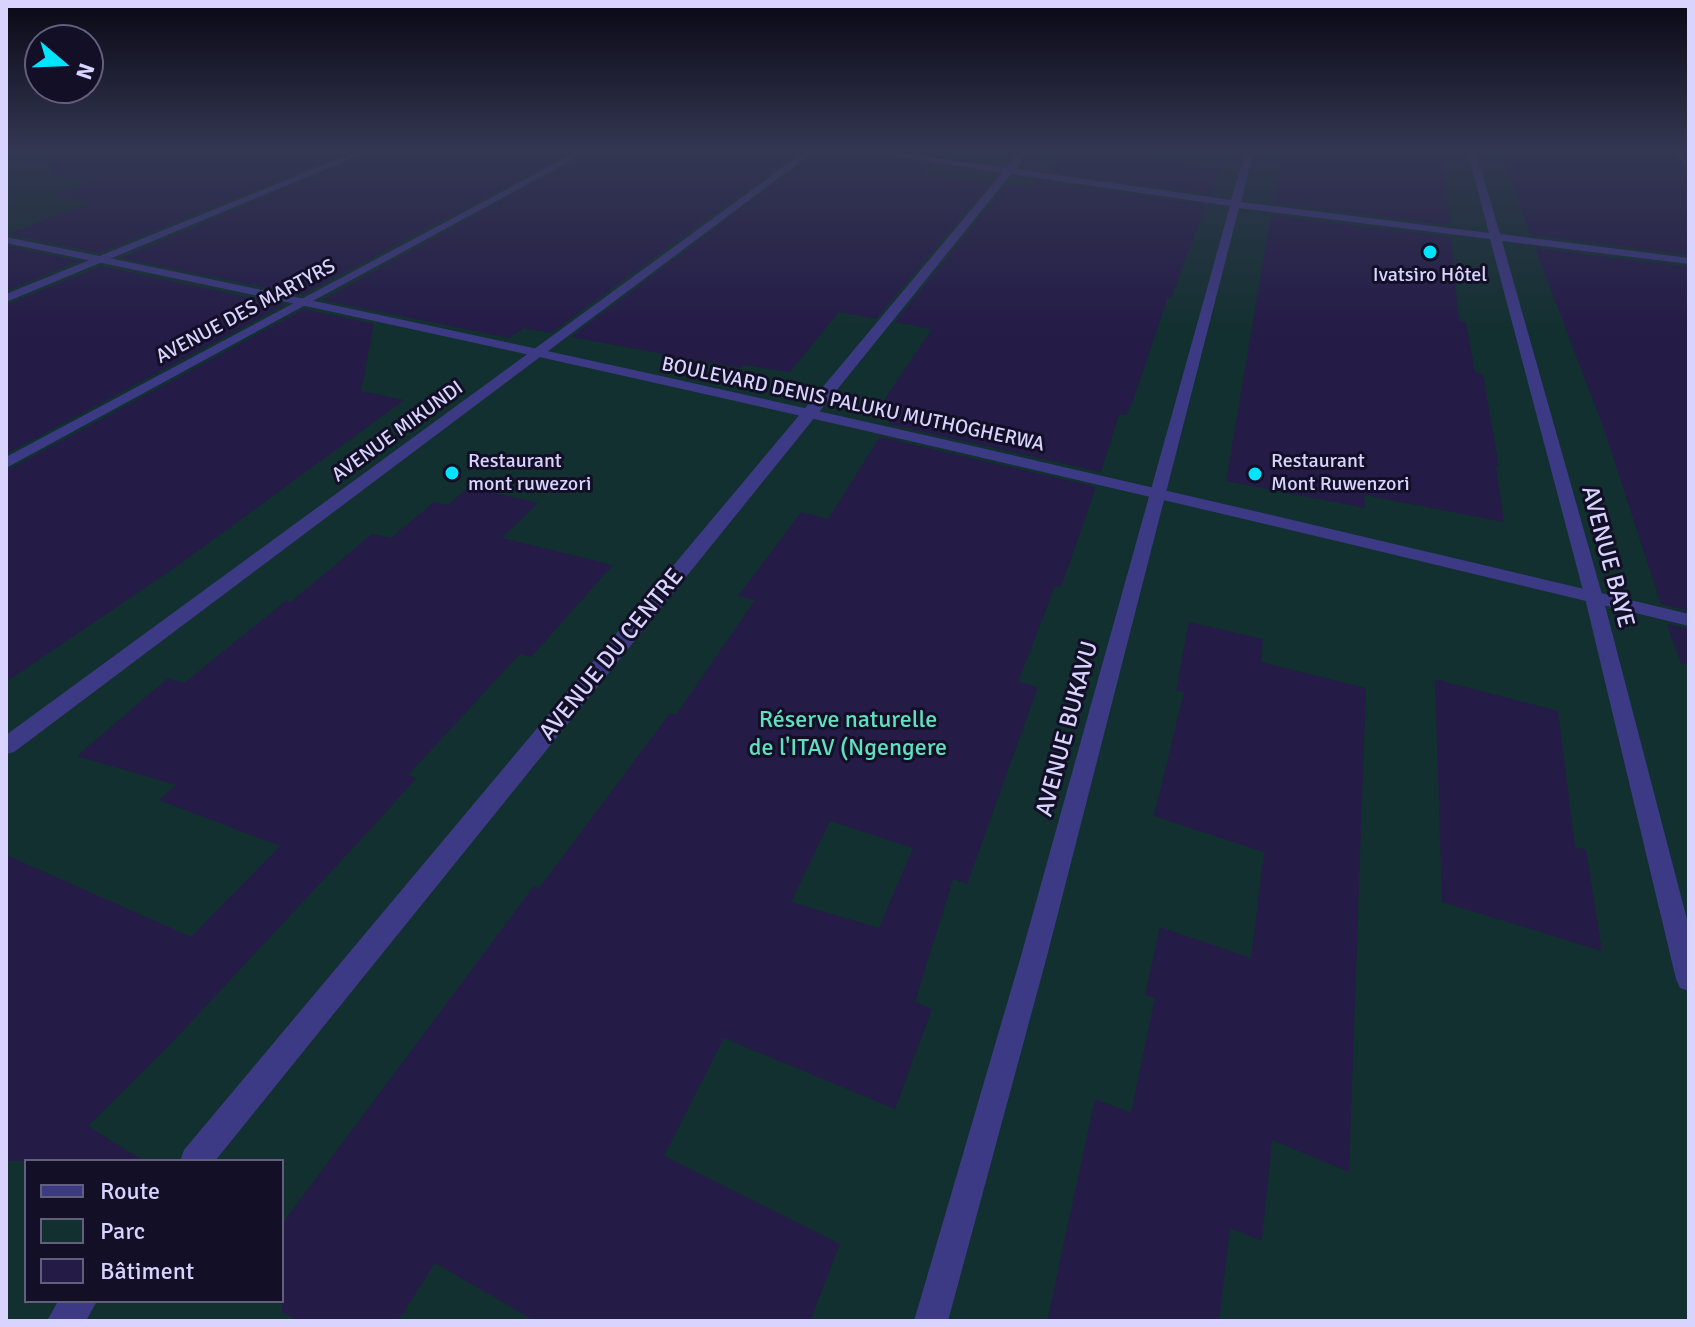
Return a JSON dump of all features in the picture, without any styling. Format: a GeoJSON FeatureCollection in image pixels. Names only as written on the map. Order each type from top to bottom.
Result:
{"type":"FeatureCollection","features":[{"type":"Feature","properties":{"kind":"street"},"geometry":{"type":"LineString","coordinates":[[6,298],[216,211]]}},
{"type":"Feature","properties":{"kind":"street","name":"AVENUE DES MARTYRS"},"geometry":{"type":"LineString","coordinates":[[6,463],[475,211]]}},
{"type":"Feature","properties":{"kind":"street","name":"AVENUE MIKUNDI"},"geometry":{"type":"LineString","coordinates":[[6,746],[730,211]]}},
{"type":"Feature","properties":{"kind":"street","name":"AVENUE DU CENTRE"},"geometry":{"type":"LineString","coordinates":[[197,1159],[975,211]]}},
{"type":"Feature","properties":{"kind":"street","name":"AVENUE BUKAVU"},"geometry":{"type":"LineString","coordinates":[[931,1321],[1233,211]]}},
{"type":"Feature","properties":{"kind":"street"},"geometry":{"type":"LineString","coordinates":[[1290,211],[1689,261]]}},
{"type":"Feature","properties":{"kind":"street","name":"AVENUE BAYE"},"geometry":{"type":"LineString","coordinates":[[1489,211],[1594,598],[1689,979]]}},
{"type":"Feature","properties":{"kind":"street","name":"BOULEVARD DENIS PALUKU MUTHOGHERWA"},"geometry":{"type":"LineString","coordinates":[[6,240],[102,257],[309,302],[1158,492],[1689,620]]}},
{"type":"Feature","properties":{"kind":"street"},"geometry":{"type":"LineString","coordinates":[[64,1321],[78,1303]]}},
{"type":"Feature","properties":{"kind":"green space","name":"Réserve naturelle de l'ITAV (Ngengere"},"geometry":{"type":"Polygon","coordinates":[[[6,211],[1689,211],[1689,1321],[6,1321],[6,211]]]}},
{"type":"Feature","properties":{"kind":"building"},"geometry":{"type":"Polygon","coordinates":[[[69,211],[203,211],[99,253],[8,234],[69,211]]]}},
{"type":"Feature","properties":{"kind":"building"},"geometry":{"type":"Polygon","coordinates":[[[232,211],[460,211],[302,295],[121,258],[232,211]]]}},
{"type":"Feature","properties":{"kind":"building"},"geometry":{"type":"Polygon","coordinates":[[[483,211],[718,211],[551,333],[524,328],[509,338],[322,300],[483,211]]]}},
{"type":"Feature","properties":{"kind":"building"},"geometry":{"type":"Polygon","coordinates":[[[738,211],[967,211],[876,319],[839,312],[790,372],[744,365],[741,368],[571,337],[738,211]]]}},
{"type":"Feature","properties":{"kind":"building"},"geometry":{"type":"Polygon","coordinates":[[[985,211],[1204,211],[1171,298],[1168,297],[1133,401],[1126,415],[1119,414],[1101,472],[888,424],[894,415],[876,412],[932,329],[895,322],[985,211]]]}},
{"type":"Feature","properties":{"kind":"building"},"geometry":{"type":"Polygon","coordinates":[[[1337,211],[1449,211],[1450,225],[1337,211]]]}},
{"type":"Feature","properties":{"kind":"building"},"geometry":{"type":"Polygon","coordinates":[[[1522,211],[1689,211],[1689,255],[1530,235],[1522,211]]]}},
{"type":"Feature","properties":{"kind":"building"},"geometry":{"type":"Polygon","coordinates":[[[1271,215],[1451,237],[1459,321],[1466,322],[1475,372],[1483,374],[1499,467],[1496,466],[1504,522],[1364,495],[1365,508],[1226,481],[1271,215]]]}},
{"type":"Feature","properties":{"kind":"building"},"geometry":{"type":"Polygon","coordinates":[[[6,246],[79,261],[6,291],[6,246]]]}},
{"type":"Feature","properties":{"kind":"building"},"geometry":{"type":"Polygon","coordinates":[[[1535,248],[1689,267],[1689,611],[1661,604],[1604,429],[1535,248]]]}},
{"type":"Feature","properties":{"kind":"building"},"geometry":{"type":"Polygon","coordinates":[[[101,266],[284,305],[6,454],[6,305],[101,266]]]}},
{"type":"Feature","properties":{"kind":"building"},"geometry":{"type":"Polygon","coordinates":[[[304,309],[374,324],[361,391],[404,400],[180,564],[6,682],[6,471],[304,309]]]}},
{"type":"Feature","properties":{"kind":"building"},"geometry":{"type":"Polygon","coordinates":[[[880,437],[1096,487],[1061,587],[1055,586],[1018,682],[1038,687],[967,884],[953,879],[915,1002],[932,1009],[895,1109],[724,1038],[664,1156],[840,1244],[810,1321],[535,1321],[435,1263],[398,1321],[298,1321],[282,1312],[284,1221],[534,886],[539,888],[670,713],[676,715],[755,600],[738,596],[801,512],[828,519],[880,437]],[[830,821],[791,902],[879,928],[913,848],[830,821]]]}},
{"type":"Feature","properties":{"kind":"building"},"geometry":{"type":"Polygon","coordinates":[[[469,487],[538,503],[502,538],[613,565],[531,657],[520,654],[408,775],[416,778],[380,819],[165,1050],[88,1126],[141,1159],[6,1161],[6,855],[191,937],[280,846],[159,800],[176,785],[77,756],[168,678],[184,683],[287,600],[291,602],[372,534],[391,538],[434,502],[448,505],[469,487]]]}},
{"type":"Feature","properties":{"kind":"building"},"geometry":{"type":"Polygon","coordinates":[[[1189,622],[1263,639],[1261,662],[1366,688],[1349,1172],[1272,1140],[1262,1241],[1230,1228],[1219,1321],[1047,1321],[1095,1099],[1131,1113],[1155,998],[1145,995],[1160,927],[1251,958],[1264,852],[1154,816],[1184,692],[1176,690],[1189,622]]]}},
{"type":"Feature","properties":{"kind":"building"},"geometry":{"type":"Polygon","coordinates":[[[1667,624],[1689,629],[1689,663],[1681,664],[1667,624]]]}},
{"type":"Feature","properties":{"kind":"building"},"geometry":{"type":"Polygon","coordinates":[[[1435,679],[1558,711],[1575,847],[1586,850],[1602,951],[1442,902],[1435,679]]]}},
{"type":"Feature","properties":{"kind":"place","name":"Ivatsiro Hôtel"},"geometry":{"type":"Point","coordinates":[1430,252]}},
{"type":"Feature","properties":{"kind":"place","name":"Restaurant mont ruwezori"},"geometry":{"type":"Point","coordinates":[452,473]}},
{"type":"Feature","properties":{"kind":"place","name":"Restaurant Mont Ruwenzori"},"geometry":{"type":"Point","coordinates":[1255,474]}}]}
